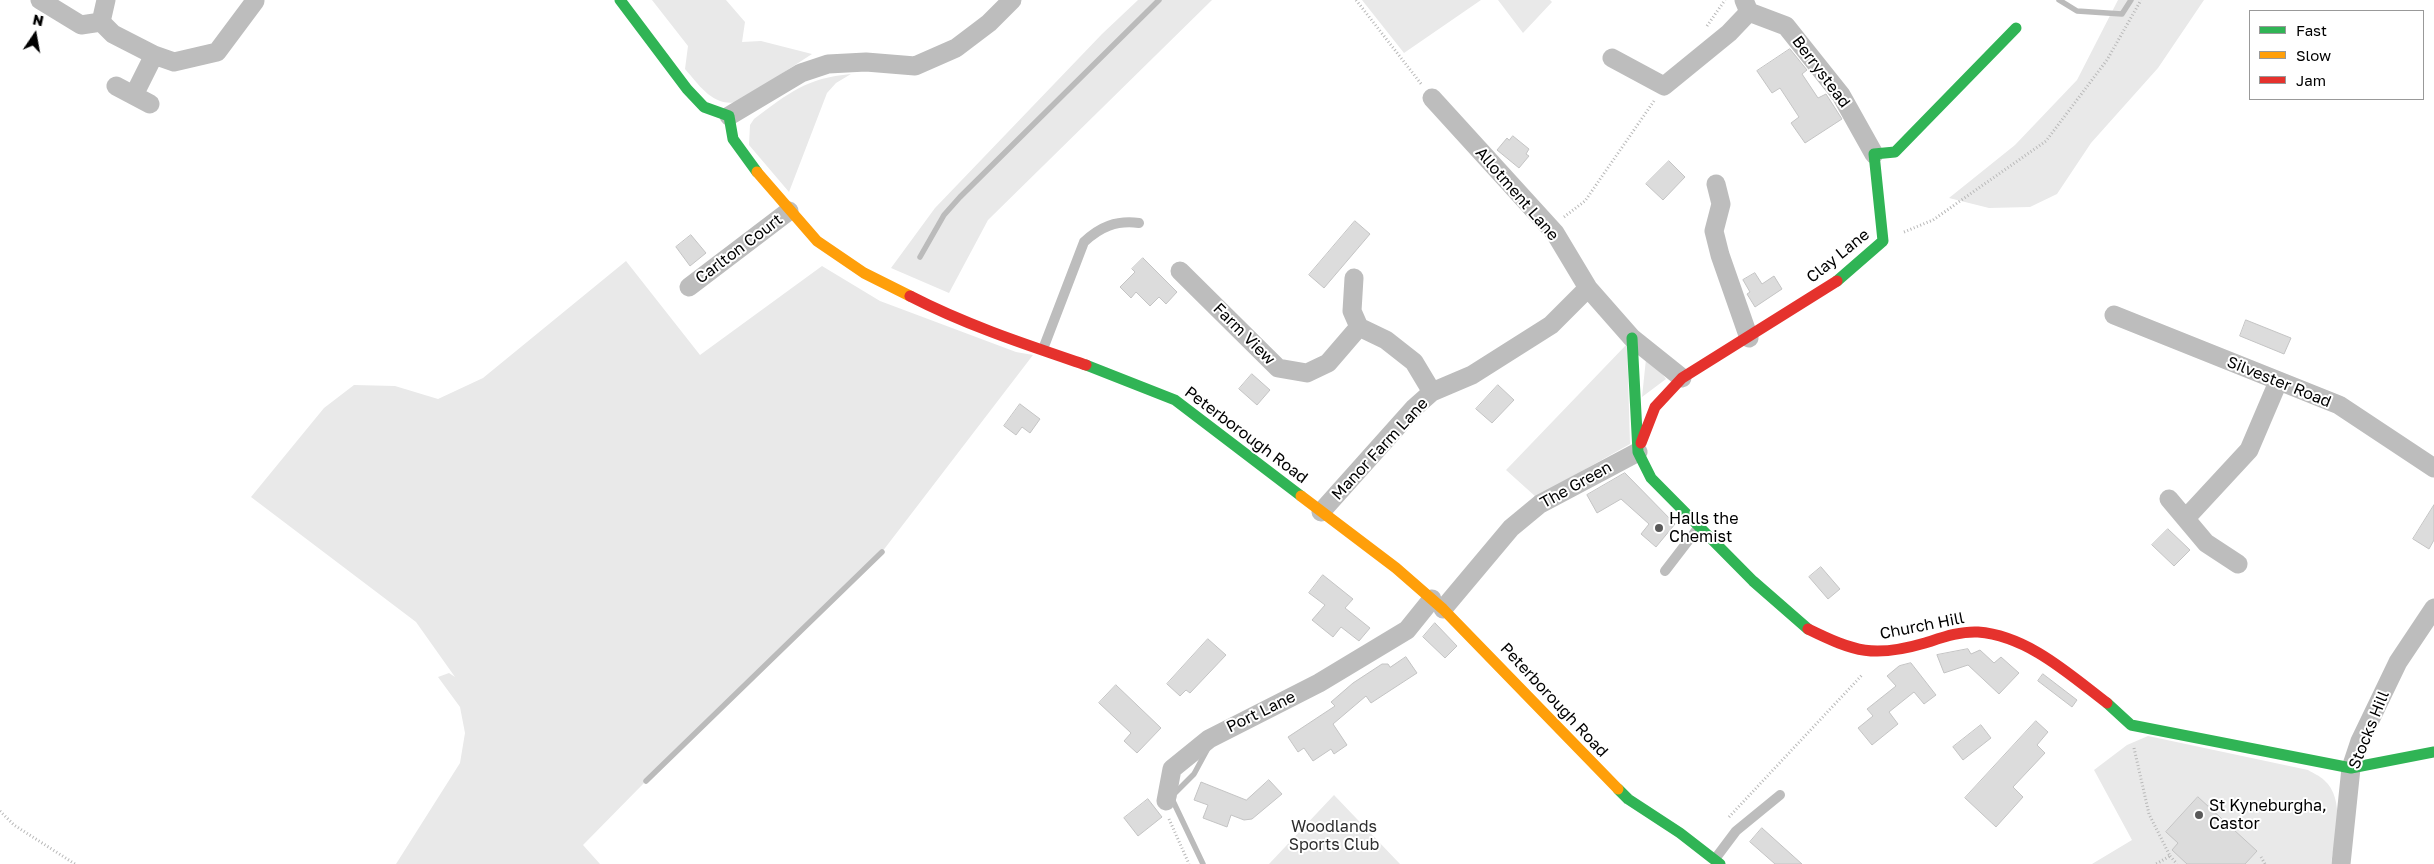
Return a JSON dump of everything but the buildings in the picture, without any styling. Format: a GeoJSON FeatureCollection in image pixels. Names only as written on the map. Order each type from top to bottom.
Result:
{"type":"FeatureCollection","features":[{"type":"Feature","properties":{"kind":"street"},"geometry":{"type":"LineString","coordinates":[[40,0],[82,26],[101,22]]}},
{"type":"Feature","properties":{"kind":"street"},"geometry":{"type":"LineString","coordinates":[[101,22],[106,0]]}},
{"type":"Feature","properties":{"kind":"street"},"geometry":{"type":"LineString","coordinates":[[101,22],[113,34],[154,55],[174,62],[217,52],[255,0]]}},
{"type":"Feature","properties":{"kind":"street"},"geometry":{"type":"LineString","coordinates":[[620,0],[687,89],[704,106],[714,112],[729,116],[801,73],[828,64],[866,62],[915,66],[956,48],[989,23],[1012,0]]}},
{"type":"Feature","properties":{"kind":"street","name":"Berrystead"},"geometry":{"type":"LineString","coordinates":[[1664,86],[1729,33],[1747,6],[1786,26],[1841,96],[1874,154]]}},
{"type":"Feature","properties":{"kind":"street"},"geometry":{"type":"LineString","coordinates":[[1883,241],[1874,154],[1895,152],[2016,28]]}},
{"type":"Feature","properties":{"kind":"street"},"geometry":{"type":"LineString","coordinates":[[134,95],[154,55]]}},
{"type":"Feature","properties":{"kind":"street"},"geometry":{"type":"LineString","coordinates":[[1612,58],[1664,86]]}},
{"type":"Feature","properties":{"kind":"street"},"geometry":{"type":"LineString","coordinates":[[116,86],[150,104]]}},
{"type":"Feature","properties":{"kind":"street","name":"Allotment Lane"},"geometry":{"type":"LineString","coordinates":[[1432,98],[1550,228],[1588,288],[1632,338],[1682,378]]}},
{"type":"Feature","properties":{"kind":"street","name":"Peterborough Road"},"geometry":{"type":"LineString","coordinates":[[729,116],[733,140],[748,163],[817,241],[864,273],[934,309],[1042,350],[1116,375],[1176,400],[1396,568],[1438,604],[1628,799],[1680,833],[1717,862]]}},
{"type":"Feature","properties":{"kind":"street"},"geometry":{"type":"LineString","coordinates":[[1716,184],[1721,204],[1714,231],[1720,255],[1749,338]]}},
{"type":"Feature","properties":{"kind":"street","name":"Carlton Court"},"geometry":{"type":"LineString","coordinates":[[689,287],[789,211]]}},
{"type":"Feature","properties":{"kind":"street","name":"Clay Lane"},"geometry":{"type":"LineString","coordinates":[[1638,452],[1655,408],[1682,378],[1834,284],[1883,241]]}},
{"type":"Feature","properties":{"kind":"street","name":"Farm View"},"geometry":{"type":"LineString","coordinates":[[1180,271],[1278,368],[1307,373],[1328,363],[1359,326]]}},
{"type":"Feature","properties":{"kind":"street"},"geometry":{"type":"LineString","coordinates":[[1354,278],[1352,310],[1359,326],[1386,340],[1414,362],[1432,392]]}},
{"type":"Feature","properties":{"kind":"street","name":"Manor Farm Lane"},"geometry":{"type":"LineString","coordinates":[[1321,512],[1414,408],[1432,392],[1472,375],[1551,325],[1588,288]]}},
{"type":"Feature","properties":{"kind":"street","name":"Silvester Road"},"geometry":{"type":"LineString","coordinates":[[2114,315],[2339,405],[2434,468]]}},
{"type":"Feature","properties":{"kind":"street"},"geometry":{"type":"LineString","coordinates":[[1632,338],[1638,452]]}},
{"type":"Feature","properties":{"kind":"street"},"geometry":{"type":"LineString","coordinates":[[2186,518],[2249,450],[2278,382]]}},
{"type":"Feature","properties":{"kind":"street","name":"Church Hill"},"geometry":{"type":"LineString","coordinates":[[1638,452],[1651,478],[1698,528],[1753,581],[1808,629],[1845,647],[1870,652],[1897,651],[1950,635],[1977,632],[2011,640],[2052,661],[2117,711],[2130,725]]}},
{"type":"Feature","properties":{"kind":"street","name":"The Green"},"geometry":{"type":"LineString","coordinates":[[1438,604],[1511,528],[1540,504],[1638,452]]}},
{"type":"Feature","properties":{"kind":"street"},"geometry":{"type":"LineString","coordinates":[[2168,499],[2206,543],[2238,564]]}},
{"type":"Feature","properties":{"kind":"street","name":"Port Lane"},"geometry":{"type":"LineString","coordinates":[[1166,801],[1172,769],[1209,739],[1319,683],[1408,630],[1438,604]]}},
{"type":"Feature","properties":{"kind":"street","name":"Stocks Hill"},"geometry":{"type":"LineString","coordinates":[[2341,864],[2351,768],[2360,741],[2398,662],[2434,608]]}},
{"type":"Feature","properties":{"kind":"street"},"geometry":{"type":"LineString","coordinates":[[2130,725],[2211,739],[2351,768],[2434,752]]}},
{"type":"Feature","properties":{"kind":"lane"},"geometry":{"type":"LineString","coordinates":[[1042,350],[1084,242],[1098,230],[1112,223],[1128,221],[1139,223]]}},
{"type":"Feature","properties":{"kind":"lane"},"geometry":{"type":"LineString","coordinates":[[1665,571],[1698,528]]}},
{"type":"Feature","properties":{"kind":"lane"},"geometry":{"type":"LineString","coordinates":[[1717,862],[1736,831],[1780,796]]}},
{"type":"Feature","properties":{"kind":"path"},"geometry":{"type":"LineString","coordinates":[[1356,0],[1432,98]]}},
{"type":"Feature","properties":{"kind":"path"},"geometry":{"type":"LineString","coordinates":[[1703,31],[1725,0]]}},
{"type":"Feature","properties":{"kind":"path","name":"Clay Lane"},"geometry":{"type":"LineString","coordinates":[[1883,241],[1933,220],[2046,141],[2107,60],[2141,0]]}},
{"type":"Feature","properties":{"kind":"path"},"geometry":{"type":"LineString","coordinates":[[1550,228],[1585,201],[1664,86]]}},
{"type":"Feature","properties":{"kind":"path"},"geometry":{"type":"LineString","coordinates":[[1726,819],[1855,680],[1866,672]]}},
{"type":"Feature","properties":{"kind":"path"},"geometry":{"type":"LineString","coordinates":[[2130,725],[2149,814],[2170,856],[2177,864]]}},
{"type":"Feature","properties":{"kind":"path"},"geometry":{"type":"LineString","coordinates":[[1166,801],[1168,816],[1189,864]]}},
{"type":"Feature","properties":{"kind":"path"},"geometry":{"type":"LineString","coordinates":[[0,811],[14,825],[74,864]]}},
{"type":"Feature","properties":{"kind":"path"},"geometry":{"type":"LineString","coordinates":[[2156,864],[2170,856]]}},
{"type":"Feature","properties":{"kind":"path"},"geometry":{"type":"LineString","coordinates":[[2261,857],[2265,864]]}},
{"type":"Feature","properties":{"kind":"green space"},"geometry":{"type":"Polygon","coordinates":[[[652,0],[726,0],[745,22],[742,42],[761,41],[812,54],[738,102],[729,103],[721,101],[708,94],[685,69],[688,46],[652,0]]]}},
{"type":"Feature","properties":{"kind":"green space"},"geometry":{"type":"Polygon","coordinates":[[[1138,0],[1212,0],[988,220],[949,293],[891,268],[935,208],[1102,34],[1138,0]]]}},
{"type":"Feature","properties":{"kind":"green space"},"geometry":{"type":"Polygon","coordinates":[[[1362,0],[1481,0],[1404,53],[1362,0]]]}},
{"type":"Feature","properties":{"kind":"green space"},"geometry":{"type":"Polygon","coordinates":[[[1498,0],[1550,0],[1552,2],[1523,33],[1498,0]]]}},
{"type":"Feature","properties":{"kind":"green space"},"geometry":{"type":"Polygon","coordinates":[[[2118,0],[2204,0],[2158,68],[2091,143],[2057,194],[2030,207],[1989,208],[1949,198],[2015,145],[2077,80],[2118,0]]]}},
{"type":"Feature","properties":{"kind":"green space"},"geometry":{"type":"Polygon","coordinates":[[[851,74],[836,83],[827,93],[789,192],[749,145],[750,125],[754,119],[799,88],[822,79],[851,74]]]}},
{"type":"Feature","properties":{"kind":"green space"},"geometry":{"type":"Polygon","coordinates":[[[626,261],[700,355],[822,266],[880,301],[1016,352],[1033,355],[882,552],[646,781],[583,845],[600,864],[396,864],[460,763],[465,733],[460,707],[438,677],[449,673],[455,677],[416,622],[251,497],[324,408],[354,385],[395,386],[438,399],[483,378],[626,261]]]}},
{"type":"Feature","properties":{"kind":"green space"},"geometry":{"type":"Polygon","coordinates":[[[1627,344],[1630,444],[1536,497],[1506,470],[1627,344]]]}},
{"type":"Feature","properties":{"kind":"green space"},"geometry":{"type":"Polygon","coordinates":[[[1646,359],[1654,364],[1666,379],[1642,397],[1646,359]]]}},
{"type":"Feature","properties":{"kind":"green space"},"geometry":{"type":"Polygon","coordinates":[[[2148,736],[2308,770],[2321,777],[2331,788],[2337,809],[2336,832],[2331,864],[2092,864],[2132,840],[2094,770],[2127,745],[2148,736]]]}},
{"type":"Feature","properties":{"kind":"green space","name":"Woodlands Sports Club"},"geometry":{"type":"Polygon","coordinates":[[[1334,795],[1400,864],[1269,864],[1334,795]]]}},
{"type":"Feature","properties":{"kind":"waterway"},"geometry":{"type":"LineString","coordinates":[[920,257],[944,215],[960,197],[1159,0]]}},
{"type":"Feature","properties":{"kind":"waterway"},"geometry":{"type":"LineString","coordinates":[[2059,0],[2077,11],[2122,14],[2131,0]]}},
{"type":"Feature","properties":{"kind":"waterway"},"geometry":{"type":"LineString","coordinates":[[646,781],[882,552]]}},
{"type":"Feature","properties":{"kind":"waterway"},"geometry":{"type":"LineString","coordinates":[[1203,864],[1173,801],[1174,794],[1194,774],[1207,750]]}},
{"type":"Feature","properties":{"kind":"traffic: fast"},"geometry":{"type":"LineString","coordinates":[[620,0],[687,89],[704,107],[729,116],[733,139],[757,172]]}},
{"type":"Feature","properties":{"kind":"traffic: fast"},"geometry":{"type":"LineString","coordinates":[[1837,281],[1883,241],[1874,154],[1895,152],[2016,28]]}},
{"type":"Feature","properties":{"kind":"traffic: fast"},"geometry":{"type":"LineString","coordinates":[[1632,338],[1638,452],[1651,478],[1753,581],[1808,629]]}},
{"type":"Feature","properties":{"kind":"traffic: fast"},"geometry":{"type":"LineString","coordinates":[[1086,365],[1175,400],[1301,496]]}},
{"type":"Feature","properties":{"kind":"traffic: fast"},"geometry":{"type":"LineString","coordinates":[[2107,703],[2131,725],[2351,768],[2434,752]]}},
{"type":"Feature","properties":{"kind":"traffic: fast"},"geometry":{"type":"LineString","coordinates":[[1618,789],[1628,799],[1680,833],[1720,864]]}},
{"type":"Feature","properties":{"kind":"traffic: slow"},"geometry":{"type":"LineString","coordinates":[[757,172],[817,241],[864,273],[910,296]]}},
{"type":"Feature","properties":{"kind":"traffic: slow"},"geometry":{"type":"LineString","coordinates":[[1301,496],[1396,568],[1443,609],[1618,789]]}},
{"type":"Feature","properties":{"kind":"traffic: jam"},"geometry":{"type":"LineString","coordinates":[[1641,443],[1655,407],[1682,378],[1837,281]]}},
{"type":"Feature","properties":{"kind":"traffic: jam"},"geometry":{"type":"LineString","coordinates":[[910,296],[975,325],[1086,365]]}},
{"type":"Feature","properties":{"kind":"traffic: jam"},"geometry":{"type":"LineString","coordinates":[[1808,629],[1839,643],[1865,650],[1878,651],[1907,648],[1964,633],[1978,632],[1996,635],[2014,641],[2047,658],[2107,703]]}},
{"type":"Feature","properties":{"kind":"place","name":"Halls the Chemist"},"geometry":{"type":"Point","coordinates":[1659,528]}},
{"type":"Feature","properties":{"kind":"place","name":"St Kyneburgha, Castor"},"geometry":{"type":"Point","coordinates":[2199,815]}}]}
